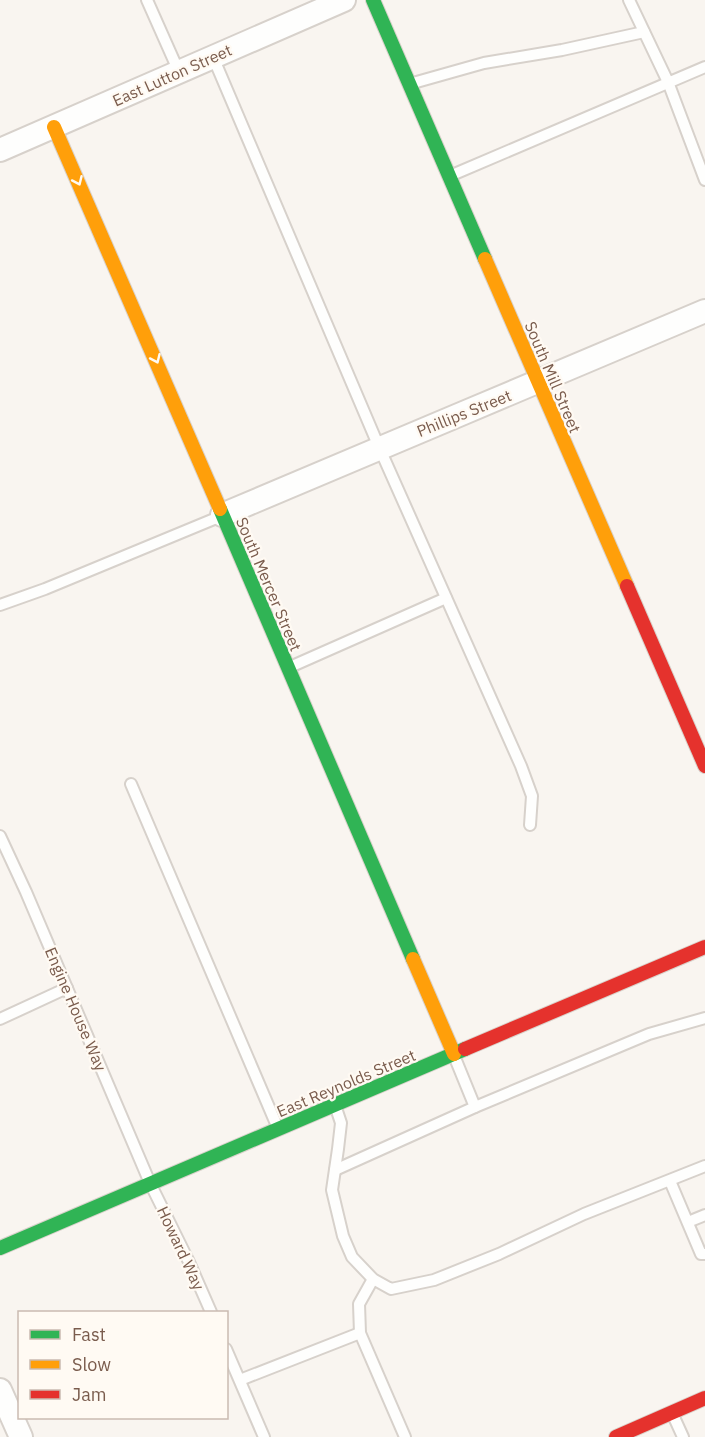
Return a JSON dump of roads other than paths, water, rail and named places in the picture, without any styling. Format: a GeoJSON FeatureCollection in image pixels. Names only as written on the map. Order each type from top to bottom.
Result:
{"type":"FeatureCollection","features":[{"type":"Feature","properties":{"kind":"street","name":"East Lutton Street"},"geometry":{"type":"LineString","coordinates":[[0,150],[344,0]]}},
{"type":"Feature","properties":{"kind":"street","name":"South Mill Street"},"geometry":{"type":"LineString","coordinates":[[373,0],[705,766]]}},
{"type":"Feature","properties":{"kind":"street","name":"South Mercer Street"},"geometry":{"type":"LineString","coordinates":[[54,127],[454,1054]]}},
{"type":"Feature","properties":{"kind":"street","name":"Phillips Street"},"geometry":{"type":"LineString","coordinates":[[222,515],[705,311]]}},
{"type":"Feature","properties":{"kind":"street","name":"East Reynolds Street"},"geometry":{"type":"LineString","coordinates":[[0,1248],[705,947]]}},
{"type":"Feature","properties":{"kind":"street"},"geometry":{"type":"LineString","coordinates":[[0,1390],[21,1437]]}},
{"type":"Feature","properties":{"kind":"street"},"geometry":{"type":"LineString","coordinates":[[616,1437],[705,1398]]}},
{"type":"Feature","properties":{"kind":"lane"},"geometry":{"type":"LineString","coordinates":[[147,0],[179,72]]}},
{"type":"Feature","properties":{"kind":"lane"},"geometry":{"type":"LineString","coordinates":[[629,0],[668,82],[705,180]]}},
{"type":"Feature","properties":{"kind":"lane"},"geometry":{"type":"LineString","coordinates":[[409,84],[484,63],[562,50],[644,32]]}},
{"type":"Feature","properties":{"kind":"lane"},"geometry":{"type":"LineString","coordinates":[[213,57],[379,447],[530,789],[532,803],[530,825]]}},
{"type":"Feature","properties":{"kind":"lane"},"geometry":{"type":"LineString","coordinates":[[449,176],[705,67]]}},
{"type":"Feature","properties":{"kind":"lane"},"geometry":{"type":"LineString","coordinates":[[0,604],[54,585],[222,515]]}},
{"type":"Feature","properties":{"kind":"lane"},"geometry":{"type":"LineString","coordinates":[[287,668],[446,598]]}},
{"type":"Feature","properties":{"kind":"lane"},"geometry":{"type":"LineString","coordinates":[[131,784],[278,1130]]}},
{"type":"Feature","properties":{"kind":"lane","name":"Engine House Way"},"geometry":{"type":"LineString","coordinates":[[0,836],[150,1183]]}},
{"type":"Feature","properties":{"kind":"lane"},"geometry":{"type":"LineString","coordinates":[[0,1019],[67,988]]}},
{"type":"Feature","properties":{"kind":"lane"},"geometry":{"type":"LineString","coordinates":[[335,1170],[475,1107],[649,1034],[705,1018]]}},
{"type":"Feature","properties":{"kind":"lane"},"geometry":{"type":"LineString","coordinates":[[454,1054],[475,1107]]}},
{"type":"Feature","properties":{"kind":"lane"},"geometry":{"type":"LineString","coordinates":[[335,1106],[341,1123],[332,1190],[343,1236],[352,1257],[373,1279],[391,1289],[434,1280],[499,1254],[584,1214],[705,1166]]}},
{"type":"Feature","properties":{"kind":"lane"},"geometry":{"type":"LineString","coordinates":[[670,1181],[703,1254]]}},
{"type":"Feature","properties":{"kind":"lane","name":"Howard Way"},"geometry":{"type":"LineString","coordinates":[[150,1183],[211,1311]]}},
{"type":"Feature","properties":{"kind":"lane"},"geometry":{"type":"LineString","coordinates":[[688,1222],[705,1215]]}},
{"type":"Feature","properties":{"kind":"lane"},"geometry":{"type":"LineString","coordinates":[[373,1279],[359,1304],[360,1333],[405,1437]]}},
{"type":"Feature","properties":{"kind":"lane"},"geometry":{"type":"LineString","coordinates":[[240,1380],[360,1333]]}},
{"type":"Feature","properties":{"kind":"lane"},"geometry":{"type":"LineString","coordinates":[[228,1353],[264,1437]]}},
{"type":"Feature","properties":{"kind":"lane"},"geometry":{"type":"LineString","coordinates":[[672,1412],[683,1437]]}}]}
